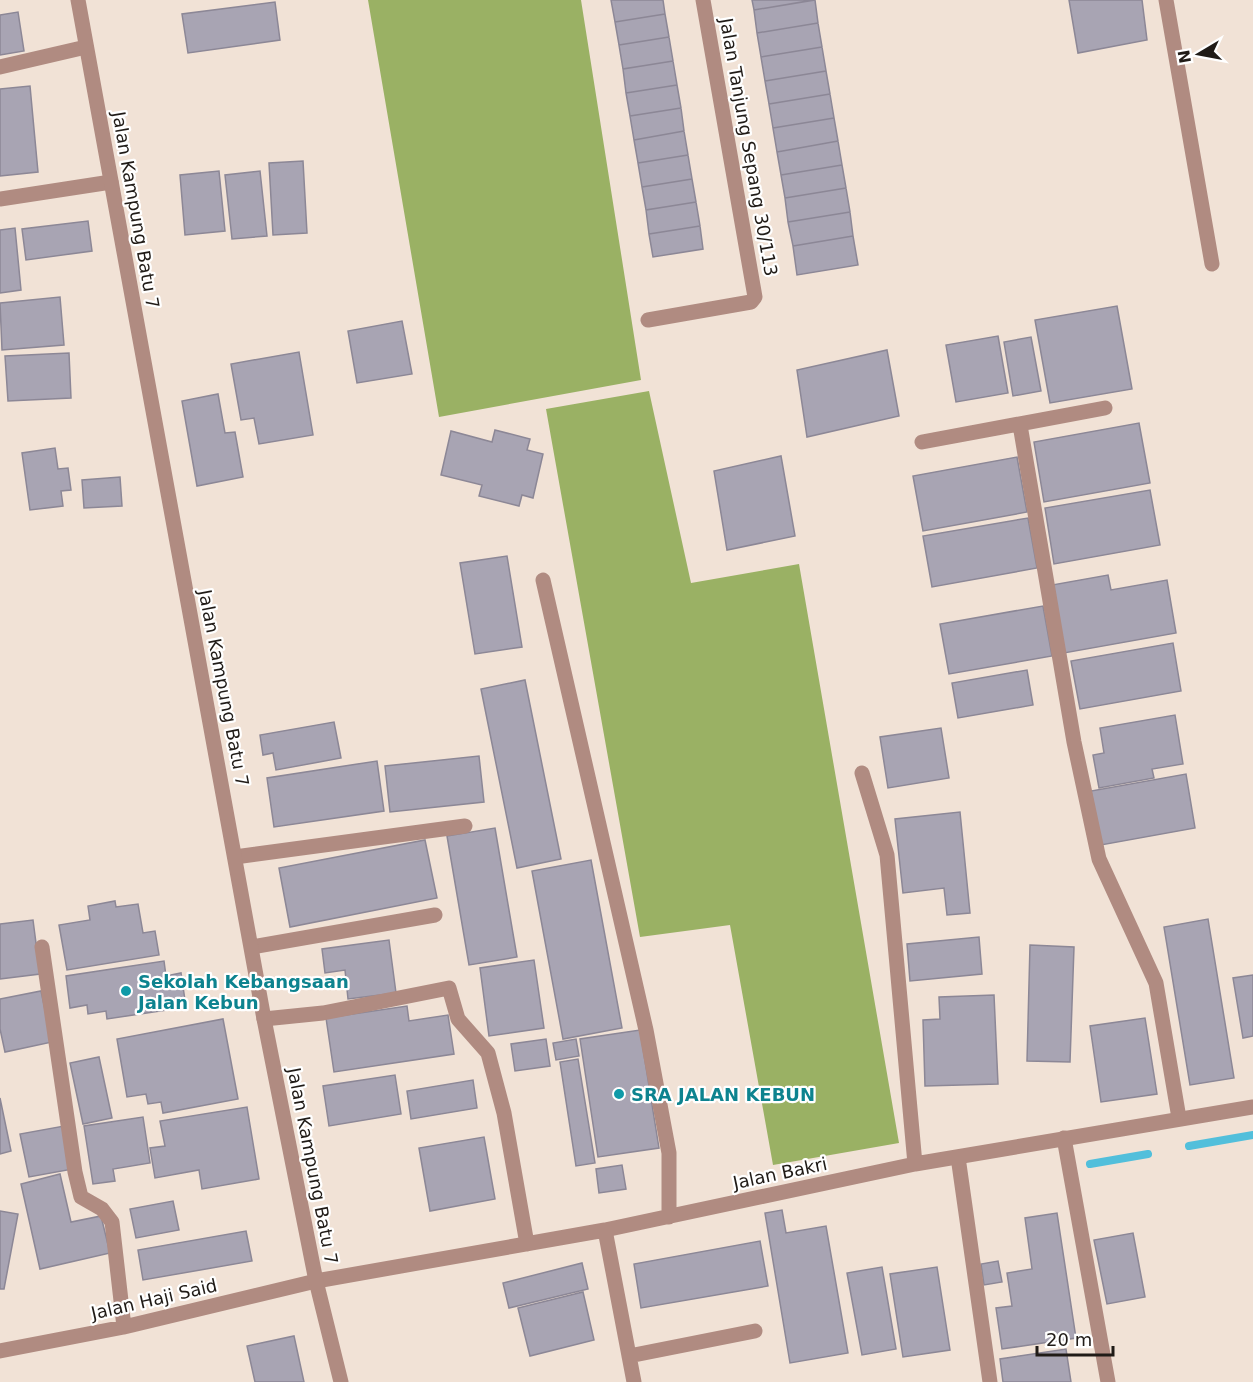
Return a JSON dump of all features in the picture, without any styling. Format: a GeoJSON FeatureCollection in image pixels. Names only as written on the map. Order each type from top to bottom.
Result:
{"type":"FeatureCollection","features":[{"type":"Feature","properties":{"kind":"street","name":"Jalan Kampung Batu 7"},"geometry":{"type":"LineString","coordinates":[[78,0],[264,1019],[316,1281],[341,1382]]}},
{"type":"Feature","properties":{"kind":"street","name":"Jalan Tanjung Sepang 30/113"},"geometry":{"type":"LineString","coordinates":[[648,320],[751,302],[755,297],[704,0]]}},
{"type":"Feature","properties":{"kind":"street"},"geometry":{"type":"LineString","coordinates":[[1166,0],[1212,264]]}},
{"type":"Feature","properties":{"kind":"street"},"geometry":{"type":"LineString","coordinates":[[0,67],[86,47]]}},
{"type":"Feature","properties":{"kind":"street"},"geometry":{"type":"LineString","coordinates":[[0,198],[111,182]]}},
{"type":"Feature","properties":{"kind":"street"},"geometry":{"type":"LineString","coordinates":[[922,442],[1105,408]]}},
{"type":"Feature","properties":{"kind":"street"},"geometry":{"type":"LineString","coordinates":[[1020,425],[1074,742],[1099,859],[1156,983],[1179,1118]]}},
{"type":"Feature","properties":{"kind":"street"},"geometry":{"type":"LineString","coordinates":[[543,580],[646,1030],[669,1153],[669,1217]]}},
{"type":"Feature","properties":{"kind":"street"},"geometry":{"type":"LineString","coordinates":[[862,772],[887,855],[915,1164]]}},
{"type":"Feature","properties":{"kind":"street"},"geometry":{"type":"LineString","coordinates":[[235,857],[465,826]]}},
{"type":"Feature","properties":{"kind":"street"},"geometry":{"type":"LineString","coordinates":[[252,947],[435,915]]}},
{"type":"Feature","properties":{"kind":"street"},"geometry":{"type":"LineString","coordinates":[[42,947],[75,1172],[81,1197],[102,1209],[112,1222],[124,1327]]}},
{"type":"Feature","properties":{"kind":"street"},"geometry":{"type":"LineString","coordinates":[[264,1019],[323,1013],[449,988],[458,1019],[488,1053],[504,1113],[527,1244]]}},
{"type":"Feature","properties":{"kind":"street","name":"Jalan Bakri"},"geometry":{"type":"LineString","coordinates":[[316,1281],[605,1230],[915,1164],[1253,1107]]}},
{"type":"Feature","properties":{"kind":"street"},"geometry":{"type":"LineString","coordinates":[[1064,1138],[1108,1382]]}},
{"type":"Feature","properties":{"kind":"street"},"geometry":{"type":"LineString","coordinates":[[957,1157],[990,1382]]}},
{"type":"Feature","properties":{"kind":"street"},"geometry":{"type":"LineString","coordinates":[[605,1230],[634,1382]]}},
{"type":"Feature","properties":{"kind":"street","name":"Jalan Haji Said"},"geometry":{"type":"LineString","coordinates":[[0,1351],[124,1327],[316,1281]]}},
{"type":"Feature","properties":{"kind":"street"},"geometry":{"type":"LineString","coordinates":[[629,1356],[755,1331]]}},
{"type":"Feature","properties":{"kind":"green space"},"geometry":{"type":"Polygon","coordinates":[[[368,0],[581,0],[641,380],[439,417],[368,0]]]}},
{"type":"Feature","properties":{"kind":"green space"},"geometry":{"type":"Polygon","coordinates":[[[649,391],[691,583],[799,564],[899,1143],[773,1165],[730,925],[640,937],[546,409],[649,391]]]}},
{"type":"Feature","properties":{"kind":"building"},"geometry":{"type":"Polygon","coordinates":[[[611,0],[663,0],[665,14],[615,22],[611,0]]]}},
{"type":"Feature","properties":{"kind":"building"},"geometry":{"type":"Polygon","coordinates":[[[752,0],[813,0],[754,10],[752,0]]]}},
{"type":"Feature","properties":{"kind":"building"},"geometry":{"type":"Polygon","coordinates":[[[815,0],[818,23],[757,33],[754,10],[815,0]]]}},
{"type":"Feature","properties":{"kind":"building"},"geometry":{"type":"Polygon","coordinates":[[[1069,0],[1142,0],[1147,40],[1078,53],[1069,0]]]}},
{"type":"Feature","properties":{"kind":"building"},"geometry":{"type":"Polygon","coordinates":[[[275,2],[280,40],[188,53],[182,14],[275,2]]]}},
{"type":"Feature","properties":{"kind":"building"},"geometry":{"type":"Polygon","coordinates":[[[18,12],[24,51],[0,55],[0,15],[18,12]]]}},
{"type":"Feature","properties":{"kind":"building"},"geometry":{"type":"Polygon","coordinates":[[[665,14],[669,37],[619,45],[615,22],[665,14]]]}},
{"type":"Feature","properties":{"kind":"building"},"geometry":{"type":"Polygon","coordinates":[[[818,23],[822,47],[761,57],[757,33],[818,23]]]}},
{"type":"Feature","properties":{"kind":"building"},"geometry":{"type":"Polygon","coordinates":[[[669,37],[673,61],[623,69],[619,45],[669,37]]]}},
{"type":"Feature","properties":{"kind":"building"},"geometry":{"type":"Polygon","coordinates":[[[822,47],[826,71],[765,81],[761,57],[822,47]]]}},
{"type":"Feature","properties":{"kind":"building"},"geometry":{"type":"Polygon","coordinates":[[[673,61],[677,85],[626,93],[623,69],[673,61]]]}},
{"type":"Feature","properties":{"kind":"building"},"geometry":{"type":"Polygon","coordinates":[[[826,71],[830,94],[769,104],[765,81],[826,71]]]}},
{"type":"Feature","properties":{"kind":"building"},"geometry":{"type":"Polygon","coordinates":[[[677,85],[681,108],[630,116],[626,93],[677,85]]]}},
{"type":"Feature","properties":{"kind":"building"},"geometry":{"type":"Polygon","coordinates":[[[30,86],[38,172],[0,176],[0,89],[30,86]]]}},
{"type":"Feature","properties":{"kind":"building"},"geometry":{"type":"Polygon","coordinates":[[[830,94],[834,118],[773,128],[769,104],[830,94]]]}},
{"type":"Feature","properties":{"kind":"building"},"geometry":{"type":"Polygon","coordinates":[[[681,108],[684,131],[634,140],[630,116],[681,108]]]}},
{"type":"Feature","properties":{"kind":"building"},"geometry":{"type":"Polygon","coordinates":[[[834,118],[838,141],[777,152],[773,128],[834,118]]]}},
{"type":"Feature","properties":{"kind":"building"},"geometry":{"type":"Polygon","coordinates":[[[684,131],[688,155],[638,163],[634,140],[684,131]]]}},
{"type":"Feature","properties":{"kind":"building"},"geometry":{"type":"Polygon","coordinates":[[[838,141],[842,165],[781,175],[777,152],[838,141]]]}},
{"type":"Feature","properties":{"kind":"building"},"geometry":{"type":"Polygon","coordinates":[[[688,155],[692,179],[642,187],[638,163],[688,155]]]}},
{"type":"Feature","properties":{"kind":"building"},"geometry":{"type":"Polygon","coordinates":[[[303,161],[307,233],[273,235],[269,163],[303,161]]]}},
{"type":"Feature","properties":{"kind":"building"},"geometry":{"type":"Polygon","coordinates":[[[842,165],[846,188],[785,198],[781,175],[842,165]]]}},
{"type":"Feature","properties":{"kind":"building"},"geometry":{"type":"Polygon","coordinates":[[[219,171],[225,231],[185,235],[180,175],[219,171]]]}},
{"type":"Feature","properties":{"kind":"building"},"geometry":{"type":"Polygon","coordinates":[[[260,171],[267,236],[232,239],[225,175],[260,171]]]}},
{"type":"Feature","properties":{"kind":"building"},"geometry":{"type":"Polygon","coordinates":[[[692,179],[696,202],[646,210],[642,187],[692,179]]]}},
{"type":"Feature","properties":{"kind":"building"},"geometry":{"type":"Polygon","coordinates":[[[846,188],[850,212],[788,222],[785,198],[846,188]]]}},
{"type":"Feature","properties":{"kind":"building"},"geometry":{"type":"Polygon","coordinates":[[[696,202],[700,226],[649,234],[646,210],[696,202]]]}},
{"type":"Feature","properties":{"kind":"building"},"geometry":{"type":"Polygon","coordinates":[[[850,212],[853,236],[793,246],[788,222],[850,212]]]}},
{"type":"Feature","properties":{"kind":"building"},"geometry":{"type":"Polygon","coordinates":[[[88,221],[92,251],[26,260],[22,229],[88,221]]]}},
{"type":"Feature","properties":{"kind":"building"},"geometry":{"type":"Polygon","coordinates":[[[700,226],[703,249],[653,257],[649,234],[700,226]]]}},
{"type":"Feature","properties":{"kind":"building"},"geometry":{"type":"Polygon","coordinates":[[[15,228],[21,290],[0,293],[0,230],[15,228]]]}},
{"type":"Feature","properties":{"kind":"building"},"geometry":{"type":"Polygon","coordinates":[[[853,236],[858,265],[797,275],[793,246],[853,236]]]}},
{"type":"Feature","properties":{"kind":"building"},"geometry":{"type":"Polygon","coordinates":[[[60,297],[64,345],[2,350],[0,303],[60,297]]]}},
{"type":"Feature","properties":{"kind":"building"},"geometry":{"type":"Polygon","coordinates":[[[1117,306],[1132,389],[1050,403],[1035,320],[1117,306]]]}},
{"type":"Feature","properties":{"kind":"building"},"geometry":{"type":"Polygon","coordinates":[[[402,321],[412,374],[357,383],[348,331],[402,321]]]}},
{"type":"Feature","properties":{"kind":"building"},"geometry":{"type":"Polygon","coordinates":[[[998,336],[1008,393],[956,402],[946,345],[998,336]]]}},
{"type":"Feature","properties":{"kind":"building"},"geometry":{"type":"Polygon","coordinates":[[[1031,337],[1041,391],[1013,396],[1004,342],[1031,337]]]}},
{"type":"Feature","properties":{"kind":"building"},"geometry":{"type":"Polygon","coordinates":[[[887,350],[899,416],[807,437],[797,370],[887,350]]]}},
{"type":"Feature","properties":{"kind":"building"},"geometry":{"type":"Polygon","coordinates":[[[299,352],[313,435],[259,444],[254,418],[241,420],[231,364],[299,352]]]}},
{"type":"Feature","properties":{"kind":"building"},"geometry":{"type":"Polygon","coordinates":[[[69,353],[71,398],[8,401],[5,356],[69,353]]]}},
{"type":"Feature","properties":{"kind":"building"},"geometry":{"type":"Polygon","coordinates":[[[218,394],[225,433],[235,432],[243,477],[197,486],[182,401],[218,394]]]}},
{"type":"Feature","properties":{"kind":"building"},"geometry":{"type":"Polygon","coordinates":[[[1139,423],[1150,483],[1044,502],[1034,442],[1139,423]]]}},
{"type":"Feature","properties":{"kind":"building"},"geometry":{"type":"Polygon","coordinates":[[[495,430],[530,439],[527,450],[543,454],[533,498],[522,495],[519,506],[479,496],[482,485],[441,475],[451,431],[492,442],[495,430]]]}},
{"type":"Feature","properties":{"kind":"building"},"geometry":{"type":"Polygon","coordinates":[[[55,448],[58,469],[68,468],[71,490],[61,491],[63,506],[30,510],[22,453],[55,448]]]}},
{"type":"Feature","properties":{"kind":"building"},"geometry":{"type":"Polygon","coordinates":[[[781,456],[795,536],[727,550],[714,471],[781,456]]]}},
{"type":"Feature","properties":{"kind":"building"},"geometry":{"type":"Polygon","coordinates":[[[1017,457],[1027,512],[923,531],[913,476],[1017,457]]]}},
{"type":"Feature","properties":{"kind":"building"},"geometry":{"type":"Polygon","coordinates":[[[120,477],[122,506],[84,508],[82,480],[120,477]]]}},
{"type":"Feature","properties":{"kind":"building"},"geometry":{"type":"Polygon","coordinates":[[[1150,490],[1160,545],[1054,564],[1045,508],[1150,490]]]}},
{"type":"Feature","properties":{"kind":"building"},"geometry":{"type":"Polygon","coordinates":[[[1028,518],[1037,568],[932,587],[923,536],[1028,518]]]}},
{"type":"Feature","properties":{"kind":"building"},"geometry":{"type":"Polygon","coordinates":[[[507,556],[522,647],[475,654],[460,563],[507,556]]]}},
{"type":"Feature","properties":{"kind":"building"},"geometry":{"type":"Polygon","coordinates":[[[1108,575],[1111,590],[1167,580],[1176,633],[1064,653],[1052,585],[1108,575]]]}},
{"type":"Feature","properties":{"kind":"building"},"geometry":{"type":"Polygon","coordinates":[[[1043,606],[1052,656],[949,674],[940,624],[1043,606]]]}},
{"type":"Feature","properties":{"kind":"building"},"geometry":{"type":"Polygon","coordinates":[[[1173,643],[1181,691],[1080,709],[1071,661],[1173,643]]]}},
{"type":"Feature","properties":{"kind":"building"},"geometry":{"type":"Polygon","coordinates":[[[1027,670],[1033,705],[958,718],[952,683],[1027,670]]]}},
{"type":"Feature","properties":{"kind":"building"},"geometry":{"type":"Polygon","coordinates":[[[525,680],[561,859],[517,868],[481,689],[525,680]]]}},
{"type":"Feature","properties":{"kind":"building"},"geometry":{"type":"Polygon","coordinates":[[[1175,715],[1183,764],[1152,769],[1154,778],[1099,788],[1093,755],[1104,753],[1100,728],[1175,715]]]}},
{"type":"Feature","properties":{"kind":"building"},"geometry":{"type":"Polygon","coordinates":[[[334,722],[341,758],[276,770],[273,753],[263,755],[260,735],[334,722]]]}},
{"type":"Feature","properties":{"kind":"building"},"geometry":{"type":"Polygon","coordinates":[[[941,728],[949,778],[888,788],[880,737],[941,728]]]}},
{"type":"Feature","properties":{"kind":"building"},"geometry":{"type":"Polygon","coordinates":[[[479,756],[484,802],[390,812],[385,766],[479,756]]]}},
{"type":"Feature","properties":{"kind":"building"},"geometry":{"type":"Polygon","coordinates":[[[377,761],[384,811],[274,827],[267,778],[377,761]]]}},
{"type":"Feature","properties":{"kind":"building"},"geometry":{"type":"Polygon","coordinates":[[[1186,774],[1195,828],[1101,845],[1091,791],[1186,774]]]}},
{"type":"Feature","properties":{"kind":"building"},"geometry":{"type":"Polygon","coordinates":[[[960,812],[970,913],[947,915],[944,888],[903,893],[895,819],[960,812]]]}},
{"type":"Feature","properties":{"kind":"building"},"geometry":{"type":"Polygon","coordinates":[[[495,828],[517,957],[469,965],[447,836],[495,828]]]}},
{"type":"Feature","properties":{"kind":"building"},"geometry":{"type":"Polygon","coordinates":[[[425,840],[437,898],[290,927],[279,868],[425,840]]]}},
{"type":"Feature","properties":{"kind":"building"},"geometry":{"type":"Polygon","coordinates":[[[591,860],[622,1028],[563,1039],[532,871],[591,860]]]}},
{"type":"Feature","properties":{"kind":"building"},"geometry":{"type":"Polygon","coordinates":[[[115,901],[116,907],[138,904],[143,933],[155,931],[159,955],[67,970],[59,925],[90,920],[88,906],[115,901]]]}},
{"type":"Feature","properties":{"kind":"building"},"geometry":{"type":"Polygon","coordinates":[[[1208,919],[1234,1078],[1190,1085],[1164,927],[1208,919]]]}},
{"type":"Feature","properties":{"kind":"building"},"geometry":{"type":"Polygon","coordinates":[[[33,920],[40,974],[0,979],[0,924],[33,920]]]}},
{"type":"Feature","properties":{"kind":"building"},"geometry":{"type":"Polygon","coordinates":[[[979,937],[982,974],[910,981],[907,944],[979,937]]]}},
{"type":"Feature","properties":{"kind":"building"},"geometry":{"type":"Polygon","coordinates":[[[389,940],[396,993],[348,999],[345,970],[325,973],[322,949],[389,940]]]}},
{"type":"Feature","properties":{"kind":"building"},"geometry":{"type":"Polygon","coordinates":[[[1030,945],[1074,947],[1070,1062],[1027,1061],[1030,945]]]}},
{"type":"Feature","properties":{"kind":"building"},"geometry":{"type":"Polygon","coordinates":[[[534,960],[544,1028],[489,1036],[480,968],[534,960]]]}},
{"type":"Feature","properties":{"kind":"building","name":"Sekolah Kebangsaan Jalan Kebun"},"geometry":{"type":"Polygon","coordinates":[[[164,961],[166,976],[181,973],[186,1007],[107,1019],[106,1011],[88,1014],[87,1005],[70,1008],[66,976],[164,961]]]}},
{"type":"Feature","properties":{"kind":"building"},"geometry":{"type":"Polygon","coordinates":[[[1253,975],[1253,1036],[1243,1038],[1233,978],[1253,975]]]}},
{"type":"Feature","properties":{"kind":"building"},"geometry":{"type":"Polygon","coordinates":[[[41,991],[52,1042],[5,1052],[0,1029],[0,999],[41,991]]]}},
{"type":"Feature","properties":{"kind":"building"},"geometry":{"type":"Polygon","coordinates":[[[994,995],[998,1084],[925,1086],[923,1020],[940,1019],[939,997],[994,995]]]}},
{"type":"Feature","properties":{"kind":"building"},"geometry":{"type":"Polygon","coordinates":[[[407,1006],[409,1021],[448,1015],[454,1054],[334,1072],[326,1018],[407,1006]]]}},
{"type":"Feature","properties":{"kind":"building"},"geometry":{"type":"Polygon","coordinates":[[[1145,1018],[1157,1094],[1101,1102],[1090,1026],[1145,1018]]]}},
{"type":"Feature","properties":{"kind":"building"},"geometry":{"type":"Polygon","coordinates":[[[223,1019],[238,1099],[163,1113],[161,1102],[148,1104],[146,1094],[127,1097],[117,1039],[223,1019]]]}},
{"type":"Feature","properties":{"kind":"building","name":"SRA JALAN KEBUN"},"geometry":{"type":"Polygon","coordinates":[[[640,1030],[659,1148],[598,1157],[580,1039],[640,1030]]]}},
{"type":"Feature","properties":{"kind":"building"},"geometry":{"type":"Polygon","coordinates":[[[546,1039],[550,1066],[515,1071],[511,1044],[546,1039]]]}},
{"type":"Feature","properties":{"kind":"building"},"geometry":{"type":"Polygon","coordinates":[[[576,1039],[579,1056],[556,1060],[553,1043],[576,1039]]]}},
{"type":"Feature","properties":{"kind":"building"},"geometry":{"type":"Polygon","coordinates":[[[99,1057],[112,1118],[83,1124],[70,1063],[99,1057]]]}},
{"type":"Feature","properties":{"kind":"building"},"geometry":{"type":"Polygon","coordinates":[[[578,1059],[595,1163],[576,1166],[560,1062],[578,1059]]]}},
{"type":"Feature","properties":{"kind":"building"},"geometry":{"type":"Polygon","coordinates":[[[395,1075],[401,1114],[329,1126],[323,1086],[395,1075]]]}},
{"type":"Feature","properties":{"kind":"building"},"geometry":{"type":"Polygon","coordinates":[[[473,1080],[477,1108],[411,1119],[407,1091],[473,1080]]]}},
{"type":"Feature","properties":{"kind":"building"},"geometry":{"type":"Polygon","coordinates":[[[0,1098],[11,1151],[0,1154],[0,1098]]]}},
{"type":"Feature","properties":{"kind":"building"},"geometry":{"type":"Polygon","coordinates":[[[247,1107],[259,1179],[202,1189],[199,1170],[155,1178],[150,1148],[165,1146],[160,1121],[247,1107]]]}},
{"type":"Feature","properties":{"kind":"building"},"geometry":{"type":"Polygon","coordinates":[[[143,1117],[150,1163],[113,1169],[115,1181],[93,1184],[84,1126],[143,1117]]]}},
{"type":"Feature","properties":{"kind":"building"},"geometry":{"type":"Polygon","coordinates":[[[64,1126],[73,1169],[29,1177],[20,1134],[64,1126]]]}},
{"type":"Feature","properties":{"kind":"building"},"geometry":{"type":"Polygon","coordinates":[[[484,1137],[495,1199],[430,1211],[419,1148],[484,1137]]]}},
{"type":"Feature","properties":{"kind":"building"},"geometry":{"type":"Polygon","coordinates":[[[622,1165],[626,1189],[599,1193],[596,1169],[622,1165]]]}},
{"type":"Feature","properties":{"kind":"building"},"geometry":{"type":"Polygon","coordinates":[[[60,1174],[71,1222],[101,1216],[110,1253],[40,1269],[21,1184],[60,1174]]]}},
{"type":"Feature","properties":{"kind":"building"},"geometry":{"type":"Polygon","coordinates":[[[173,1201],[179,1230],[136,1238],[130,1209],[173,1201]]]}},
{"type":"Feature","properties":{"kind":"building"},"geometry":{"type":"Polygon","coordinates":[[[782,1210],[786,1233],[826,1226],[848,1353],[790,1363],[765,1213],[782,1210]]]}},
{"type":"Feature","properties":{"kind":"building"},"geometry":{"type":"Polygon","coordinates":[[[0,1211],[18,1214],[4,1289],[0,1289],[0,1211]]]}},
{"type":"Feature","properties":{"kind":"building"},"geometry":{"type":"Polygon","coordinates":[[[1057,1213],[1076,1338],[1002,1349],[996,1308],[1012,1306],[1007,1273],[1032,1269],[1025,1218],[1057,1213]]]}},
{"type":"Feature","properties":{"kind":"building"},"geometry":{"type":"Polygon","coordinates":[[[246,1231],[252,1261],[143,1280],[138,1250],[246,1231]]]}},
{"type":"Feature","properties":{"kind":"building"},"geometry":{"type":"Polygon","coordinates":[[[1133,1233],[1145,1297],[1107,1304],[1094,1240],[1133,1233]]]}},
{"type":"Feature","properties":{"kind":"building"},"geometry":{"type":"Polygon","coordinates":[[[760,1241],[768,1286],[641,1308],[634,1264],[760,1241]]]}},
{"type":"Feature","properties":{"kind":"building"},"geometry":{"type":"Polygon","coordinates":[[[998,1261],[1002,1282],[984,1285],[981,1264],[998,1261]]]}},
{"type":"Feature","properties":{"kind":"building"},"geometry":{"type":"Polygon","coordinates":[[[582,1263],[588,1289],[509,1308],[503,1283],[582,1263]]]}},
{"type":"Feature","properties":{"kind":"building"},"geometry":{"type":"Polygon","coordinates":[[[882,1267],[896,1349],[862,1355],[847,1273],[882,1267]]]}},
{"type":"Feature","properties":{"kind":"building"},"geometry":{"type":"Polygon","coordinates":[[[937,1267],[950,1350],[903,1357],[890,1274],[937,1267]]]}},
{"type":"Feature","properties":{"kind":"building"},"geometry":{"type":"Polygon","coordinates":[[[583,1292],[594,1340],[530,1356],[518,1308],[583,1292]]]}},
{"type":"Feature","properties":{"kind":"building"},"geometry":{"type":"Polygon","coordinates":[[[294,1336],[304,1382],[255,1382],[247,1346],[294,1336]]]}},
{"type":"Feature","properties":{"kind":"building"},"geometry":{"type":"Polygon","coordinates":[[[1066,1349],[1071,1382],[1003,1382],[1000,1359],[1066,1349]]]}},
{"type":"Feature","properties":{"kind":"waterway"},"geometry":{"type":"LineString","coordinates":[[1189,1146],[1253,1135]]}},
{"type":"Feature","properties":{"kind":"waterway"},"geometry":{"type":"LineString","coordinates":[[1090,1164],[1148,1154]]}},
{"type":"Feature","properties":{"kind":"place","name":"Sekolah Kebangsaan Jalan Kebun"},"geometry":{"type":"Point","coordinates":[126,991]}},
{"type":"Feature","properties":{"kind":"place","name":"SRA JALAN KEBUN"},"geometry":{"type":"Point","coordinates":[619,1094]}}]}
